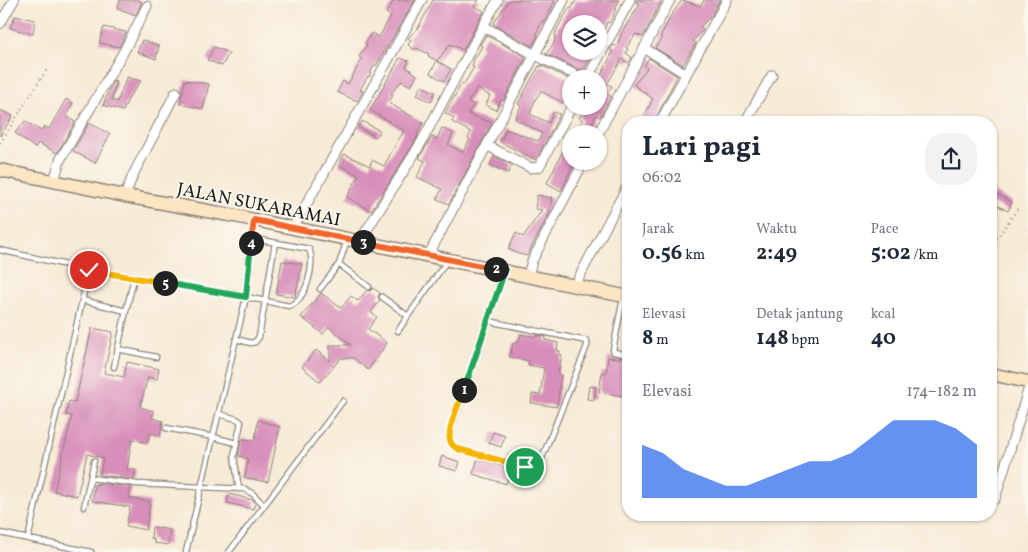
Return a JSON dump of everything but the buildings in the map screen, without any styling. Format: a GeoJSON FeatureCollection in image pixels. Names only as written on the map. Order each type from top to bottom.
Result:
{"type":"FeatureCollection","features":[{"type":"Feature","properties":{"kind":"street"},"geometry":{"type":"LineString","coordinates":[[0,24],[14,0]]}},
{"type":"Feature","properties":{"kind":"street"},"geometry":{"type":"LineString","coordinates":[[293,228],[422,0]]}},
{"type":"Feature","properties":{"kind":"street"},"geometry":{"type":"LineString","coordinates":[[360,241],[434,119],[498,0]]}},
{"type":"Feature","properties":{"kind":"street"},"geometry":{"type":"LineString","coordinates":[[428,256],[564,0]]}},
{"type":"Feature","properties":{"kind":"street"},"geometry":{"type":"LineString","coordinates":[[590,70],[630,0]]}},
{"type":"Feature","properties":{"kind":"street"},"geometry":{"type":"LineString","coordinates":[[603,125],[670,0]]}},
{"type":"Feature","properties":{"kind":"street"},"geometry":{"type":"LineString","coordinates":[[663,116],[728,0]]}},
{"type":"Feature","properties":{"kind":"street"},"geometry":{"type":"LineString","coordinates":[[54,181],[60,160],[148,6]]}},
{"type":"Feature","properties":{"kind":"street"},"geometry":{"type":"LineString","coordinates":[[484,26],[535,55],[566,70]]}},
{"type":"Feature","properties":{"kind":"street"},"geometry":{"type":"LineString","coordinates":[[644,48],[686,74]]}},
{"type":"Feature","properties":{"kind":"street"},"geometry":{"type":"LineString","coordinates":[[748,116],[772,75]]}},
{"type":"Feature","properties":{"kind":"street"},"geometry":{"type":"LineString","coordinates":[[125,196],[138,166],[176,92]]}},
{"type":"Feature","properties":{"kind":"street"},"geometry":{"type":"LineString","coordinates":[[488,146],[531,168],[539,167],[567,115]]}},
{"type":"Feature","properties":{"kind":"street","name":"JALAN SUKARAMAI"},"geometry":{"type":"LineString","coordinates":[[0,170],[505,270],[622,296]]}},
{"type":"Feature","properties":{"kind":"street"},"geometry":{"type":"LineString","coordinates":[[528,276],[532,261],[579,170]]}},
{"type":"Feature","properties":{"kind":"street"},"geometry":{"type":"LineString","coordinates":[[575,285],[622,196]]}},
{"type":"Feature","properties":{"kind":"street"},"geometry":{"type":"LineString","coordinates":[[997,375],[1028,382]]}},
{"type":"Feature","properties":{"kind":"street"},"geometry":{"type":"LineString","coordinates":[[997,493],[1028,390]]}},
{"type":"Feature","properties":{"kind":"lane"},"geometry":{"type":"LineString","coordinates":[[186,552],[246,297],[254,220]]}},
{"type":"Feature","properties":{"kind":"lane"},"geometry":{"type":"LineString","coordinates":[[0,250],[89,270],[246,297],[264,302],[294,305],[302,295],[309,279],[312,256],[309,249],[252,238]]}},
{"type":"Feature","properties":{"kind":"lane"},"geometry":{"type":"LineString","coordinates":[[320,289],[339,264],[347,239]]}},
{"type":"Feature","properties":{"kind":"lane"},"geometry":{"type":"LineString","coordinates":[[236,339],[251,342],[257,340],[275,243]]}},
{"type":"Feature","properties":{"kind":"lane"},"geometry":{"type":"LineString","coordinates":[[398,331],[448,260]]}},
{"type":"Feature","properties":{"kind":"lane"},"geometry":{"type":"LineString","coordinates":[[339,264],[369,287]]}},
{"type":"Feature","properties":{"kind":"lane"},"geometry":{"type":"LineString","coordinates":[[28,538],[89,270]]}},
{"type":"Feature","properties":{"kind":"lane"},"geometry":{"type":"LineString","coordinates":[[488,321],[587,341],[584,355],[540,463],[537,466],[525,467],[458,449],[450,442],[451,429],[505,270]]}},
{"type":"Feature","properties":{"kind":"lane"},"geometry":{"type":"LineString","coordinates":[[114,367],[134,278]]}},
{"type":"Feature","properties":{"kind":"lane"},"geometry":{"type":"LineString","coordinates":[[382,297],[408,316]]}},
{"type":"Feature","properties":{"kind":"lane"},"geometry":{"type":"LineString","coordinates":[[82,300],[126,311]]}},
{"type":"Feature","properties":{"kind":"lane"},"geometry":{"type":"LineString","coordinates":[[622,313],[613,350],[622,354]]}},
{"type":"Feature","properties":{"kind":"lane"},"geometry":{"type":"LineString","coordinates":[[118,349],[156,357]]}},
{"type":"Feature","properties":{"kind":"lane"},"geometry":{"type":"LineString","coordinates":[[229,552],[342,401]]}},
{"type":"Feature","properties":{"kind":"lane"},"geometry":{"type":"LineString","coordinates":[[218,414],[237,419],[241,422],[236,443],[234,465],[238,489]]}},
{"type":"Feature","properties":{"kind":"lane"},"geometry":{"type":"LineString","coordinates":[[166,428],[236,443]]}},
{"type":"Feature","properties":{"kind":"lane"},"geometry":{"type":"LineString","coordinates":[[84,507],[94,461]]}},
{"type":"Feature","properties":{"kind":"lane"},"geometry":{"type":"LineString","coordinates":[[91,478],[137,484],[245,490],[253,494],[264,505]]}},
{"type":"Feature","properties":{"kind":"lane"},"geometry":{"type":"LineString","coordinates":[[0,533],[90,552]]}},
{"type":"Feature","properties":{"kind":"path"},"geometry":{"type":"LineString","coordinates":[[0,143],[47,69]]}},
{"type":"Feature","properties":{"kind":"path"},"geometry":{"type":"LineString","coordinates":[[997,238],[1018,208]]}},
{"type":"Feature","properties":{"kind":"route"},"geometry":{"type":"LineString","coordinates":[[89,270],[246,297],[254,220],[505,270],[451,429],[450,442],[452,446],[458,449],[525,467]]}}]}
